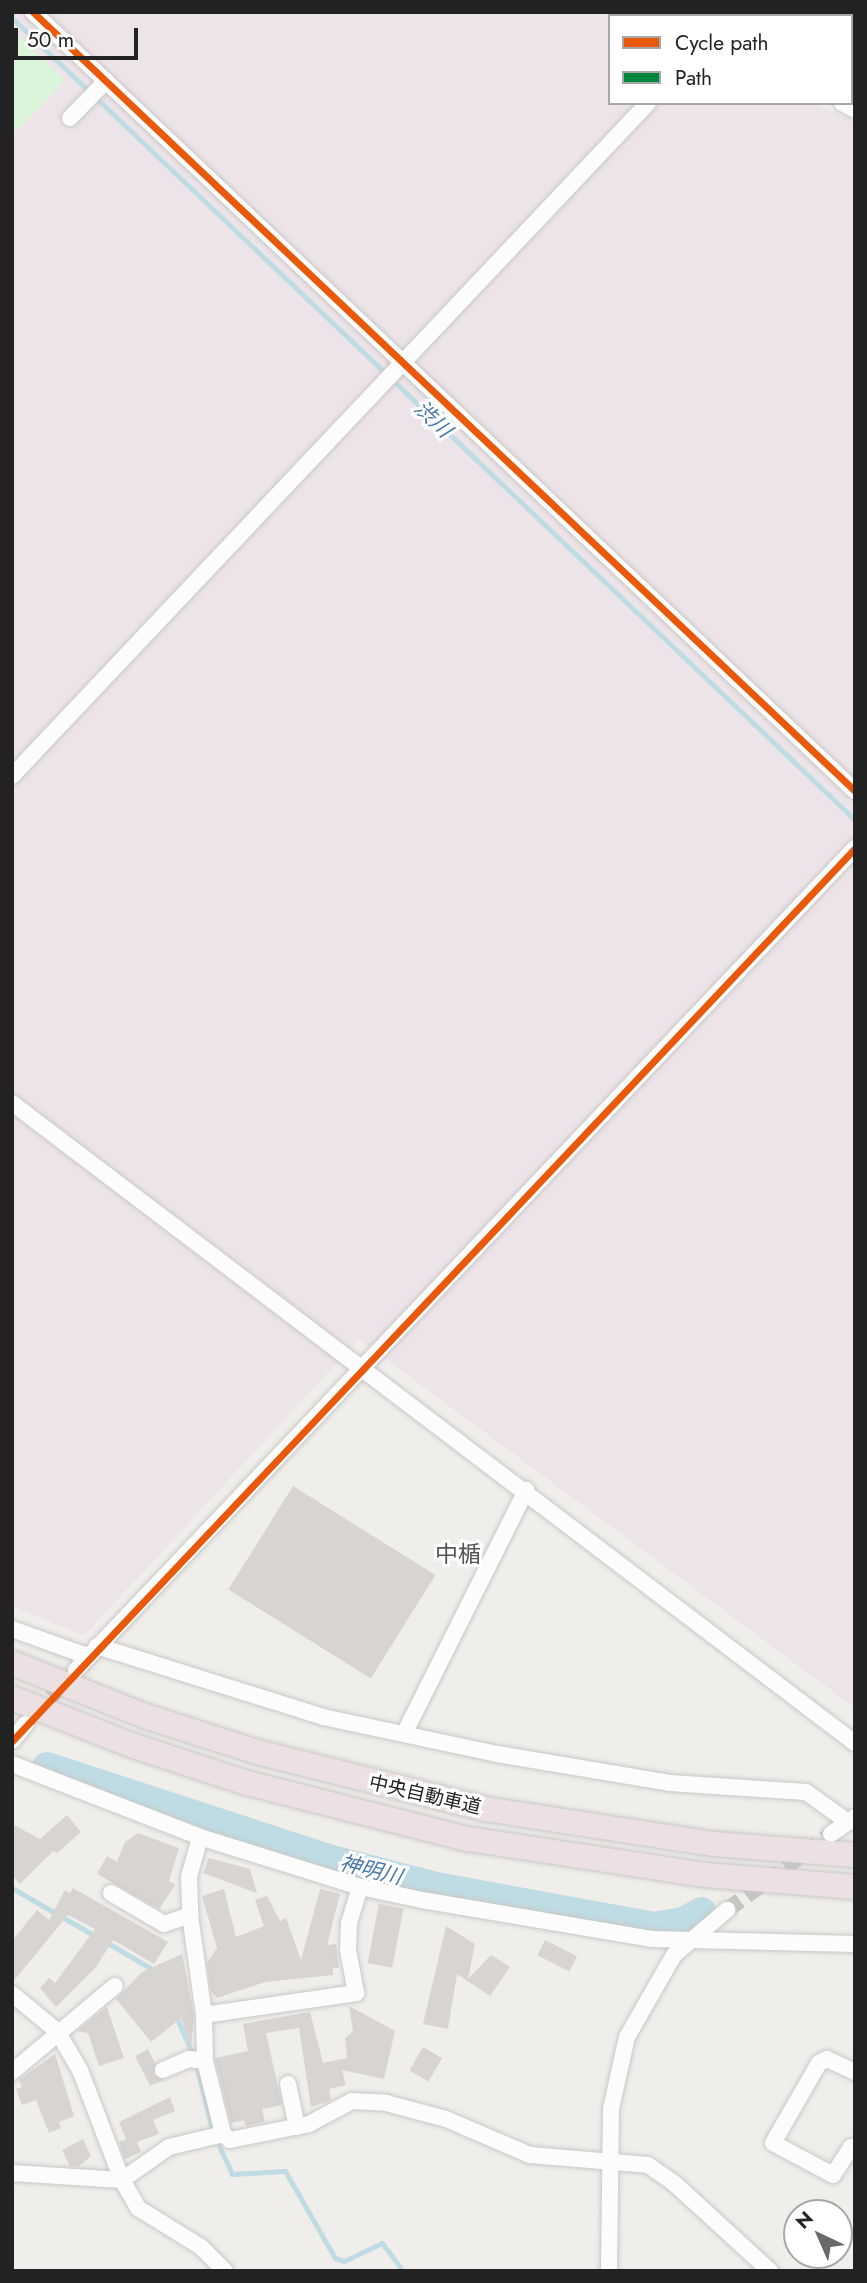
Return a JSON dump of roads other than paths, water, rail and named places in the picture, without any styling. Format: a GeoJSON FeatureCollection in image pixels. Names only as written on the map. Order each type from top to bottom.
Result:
{"type":"FeatureCollection","features":[{"type":"Feature","properties":{"kind":"highway","name":"中央自動車道"},"geometry":{"type":"LineString","coordinates":[[12,1663],[148,1717],[257,1752],[485,1809],[714,1844],[855,1855]]}},
{"type":"Feature","properties":{"kind":"highway","name":"中央自動車道"},"geometry":{"type":"LineString","coordinates":[[12,1698],[134,1746],[244,1782],[468,1839],[706,1875],[855,1887]]}},
{"type":"Feature","properties":{"kind":"street"},"geometry":{"type":"LineString","coordinates":[[33,12],[103,83],[855,792]]}},
{"type":"Feature","properties":{"kind":"street"},"geometry":{"type":"LineString","coordinates":[[70,118],[103,83]]}},
{"type":"Feature","properties":{"kind":"street"},"geometry":{"type":"LineString","coordinates":[[12,776],[647,105]]}},
{"type":"Feature","properties":{"kind":"street"},"geometry":{"type":"LineString","coordinates":[[76,1670],[366,1368],[855,848]]}},
{"type":"Feature","properties":{"kind":"street"},"geometry":{"type":"LineString","coordinates":[[12,1103],[366,1368],[855,1743]]}},
{"type":"Feature","properties":{"kind":"street"},"geometry":{"type":"LineString","coordinates":[[404,1734],[526,1490]]}},
{"type":"Feature","properties":{"kind":"street"},"geometry":{"type":"LineString","coordinates":[[12,1629],[323,1717],[404,1734],[670,1783],[806,1792],[851,1820],[831,1833]]}},
{"type":"Feature","properties":{"kind":"street"},"geometry":{"type":"LineString","coordinates":[[12,1741],[26,1724]]}},
{"type":"Feature","properties":{"kind":"street"},"geometry":{"type":"LineString","coordinates":[[12,1764],[200,1837],[360,1887],[653,1939],[691,1937],[855,1944]]}},
{"type":"Feature","properties":{"kind":"street"},"geometry":{"type":"LineString","coordinates":[[200,1837],[189,1877],[190,1915],[204,2015],[205,2061],[223,2134],[230,2140],[298,2127],[352,2101],[386,2103],[446,2119],[530,2155],[611,2159],[648,2165],[676,2184],[770,2271]]}},
{"type":"Feature","properties":{"kind":"street"},"geometry":{"type":"LineString","coordinates":[[204,2015],[356,1993],[348,1950],[349,1923],[360,1887]]}},
{"type":"Feature","properties":{"kind":"street"},"geometry":{"type":"LineString","coordinates":[[111,1893],[164,1924],[190,1915]]}},
{"type":"Feature","properties":{"kind":"street"},"geometry":{"type":"LineString","coordinates":[[609,2271],[611,2109],[627,2037],[652,1987],[691,1937],[727,1910]]}},
{"type":"Feature","properties":{"kind":"street"},"geometry":{"type":"LineString","coordinates":[[12,2072],[57,2031],[115,1986]]}},
{"type":"Feature","properties":{"kind":"street"},"geometry":{"type":"LineString","coordinates":[[12,1994],[57,2031],[80,2070],[122,2180],[138,2208],[201,2247],[225,2271]]}},
{"type":"Feature","properties":{"kind":"street"},"geometry":{"type":"LineString","coordinates":[[163,2070],[189,2059],[205,2061]]}},
{"type":"Feature","properties":{"kind":"street"},"geometry":{"type":"LineString","coordinates":[[855,2072],[827,2059],[819,2063],[773,2143],[833,2175],[851,2147],[855,2149]]}},
{"type":"Feature","properties":{"kind":"street"},"geometry":{"type":"LineString","coordinates":[[288,2084],[298,2127]]}},
{"type":"Feature","properties":{"kind":"street"},"geometry":{"type":"LineString","coordinates":[[13,2175],[122,2180],[169,2147],[223,2134]]}},
{"type":"Feature","properties":{"kind":"waterway"},"geometry":{"type":"LineString","coordinates":[[767,12],[771,14]]}},
{"type":"Feature","properties":{"kind":"waterway","name":"渋川"},"geometry":{"type":"LineString","coordinates":[[12,18],[855,820]]}},
{"type":"Feature","properties":{"kind":"waterway","name":"神明川"},"geometry":{"type":"LineString","coordinates":[[47,1767],[328,1859],[436,1887],[654,1927],[683,1922],[702,1912]]}},
{"type":"Feature","properties":{"kind":"waterway"},"geometry":{"type":"LineString","coordinates":[[12,1888],[97,1937]]}},
{"type":"Feature","properties":{"kind":"waterway"},"geometry":{"type":"LineString","coordinates":[[106,1942],[155,1971]]}},
{"type":"Feature","properties":{"kind":"waterway"},"geometry":{"type":"LineString","coordinates":[[175,2014],[192,2053]]}},
{"type":"Feature","properties":{"kind":"waterway"},"geometry":{"type":"LineString","coordinates":[[197,2068],[212,2129]]}},
{"type":"Feature","properties":{"kind":"waterway"},"geometry":{"type":"LineString","coordinates":[[219,2146],[232,2174],[285,2171],[335,2258],[344,2261],[382,2243],[403,2271]]}},
{"type":"Feature","properties":{"kind":"tunnel"},"geometry":{"type":"LineString","coordinates":[[35,1715],[69,1677]]}},
{"type":"Feature","properties":{"kind":"tunnel"},"geometry":{"type":"LineString","coordinates":[[727,1910],[831,1834]]}},
{"type":"Feature","properties":{"kind":"district","name":"中楯"},"geometry":{"type":"Point","coordinates":[458,1554]}}]}
